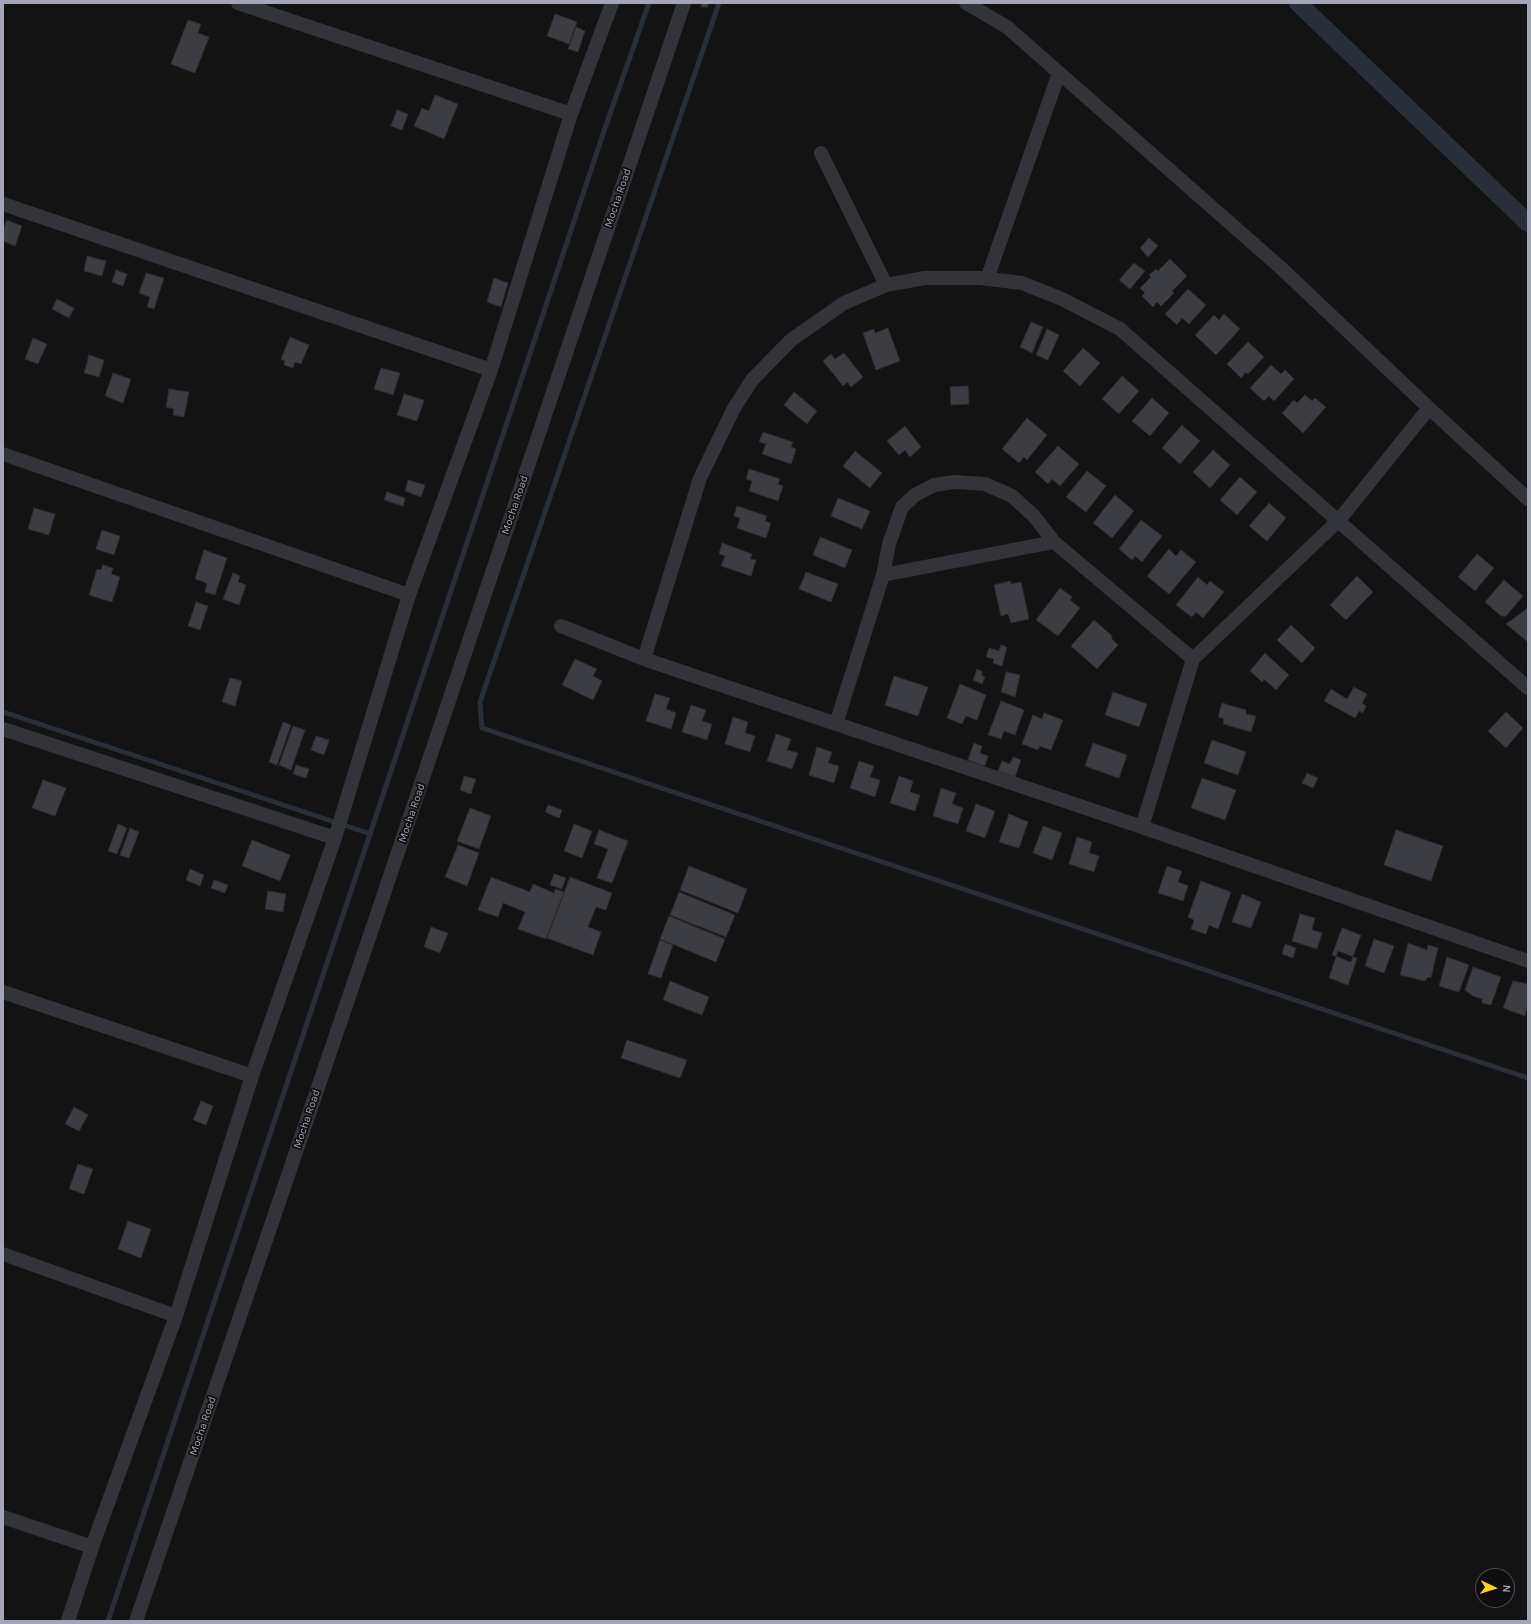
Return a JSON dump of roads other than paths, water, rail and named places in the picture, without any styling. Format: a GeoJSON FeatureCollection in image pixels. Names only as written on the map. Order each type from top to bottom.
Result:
{"type":"FeatureCollection","features":[{"type":"Feature","properties":{"kind":"street"},"geometry":{"type":"LineString","coordinates":[[238,3],[571,114]]}},
{"type":"Feature","properties":{"kind":"street"},"geometry":{"type":"LineString","coordinates":[[68,1621],[92,1546],[176,1316],[252,1076],[335,838],[410,594],[491,370],[571,114],[612,3]]}},
{"type":"Feature","properties":{"kind":"street","name":"Mocha Road"},"geometry":{"type":"LineString","coordinates":[[136,1621],[369,938],[684,3]]}},
{"type":"Feature","properties":{"kind":"street"},"geometry":{"type":"LineString","coordinates":[[966,3],[1007,27],[1281,268],[1528,499]]}},
{"type":"Feature","properties":{"kind":"street"},"geometry":{"type":"LineString","coordinates":[[987,278],[1059,73]]}},
{"type":"Feature","properties":{"kind":"street"},"geometry":{"type":"LineString","coordinates":[[821,153],[886,285]]}},
{"type":"Feature","properties":{"kind":"street"},"geometry":{"type":"LineString","coordinates":[[3,204],[491,370]]}},
{"type":"Feature","properties":{"kind":"street"},"geometry":{"type":"LineString","coordinates":[[644,659],[700,478],[734,408],[752,380],[791,340],[844,303],[886,285],[925,278],[987,278],[1022,283],[1062,299],[1120,329],[1528,688]]}},
{"type":"Feature","properties":{"kind":"street"},"geometry":{"type":"LineString","coordinates":[[1142,827],[1193,659],[1338,520],[1429,408]]}},
{"type":"Feature","properties":{"kind":"street"},"geometry":{"type":"LineString","coordinates":[[3,454],[410,594]]}},
{"type":"Feature","properties":{"kind":"street"},"geometry":{"type":"LineString","coordinates":[[836,724],[883,575],[889,544],[902,507],[915,495],[934,485],[954,482],[985,484],[1012,496],[1034,516],[1054,542],[1193,659]]}},
{"type":"Feature","properties":{"kind":"street"},"geometry":{"type":"LineString","coordinates":[[883,575],[1054,542]]}},
{"type":"Feature","properties":{"kind":"street"},"geometry":{"type":"LineString","coordinates":[[561,626],[644,659],[1142,827],[1528,961]]}},
{"type":"Feature","properties":{"kind":"street"},"geometry":{"type":"LineString","coordinates":[[3,729],[335,838]]}},
{"type":"Feature","properties":{"kind":"street"},"geometry":{"type":"LineString","coordinates":[[3,992],[252,1076]]}},
{"type":"Feature","properties":{"kind":"street"},"geometry":{"type":"LineString","coordinates":[[3,1254],[176,1316]]}},
{"type":"Feature","properties":{"kind":"street"},"geometry":{"type":"LineString","coordinates":[[3,1517],[92,1546]]}},
{"type":"Feature","properties":{"kind":"waterway"},"geometry":{"type":"LineString","coordinates":[[108,1621],[604,131],[649,3]]}},
{"type":"Feature","properties":{"kind":"waterway"},"geometry":{"type":"LineString","coordinates":[[719,3],[480,702],[482,728],[1528,1078]]}},
{"type":"Feature","properties":{"kind":"waterway"},"geometry":{"type":"LineString","coordinates":[[1298,3],[1528,223]]}},
{"type":"Feature","properties":{"kind":"waterway"},"geometry":{"type":"LineString","coordinates":[[3,712],[371,834]]}}]}
